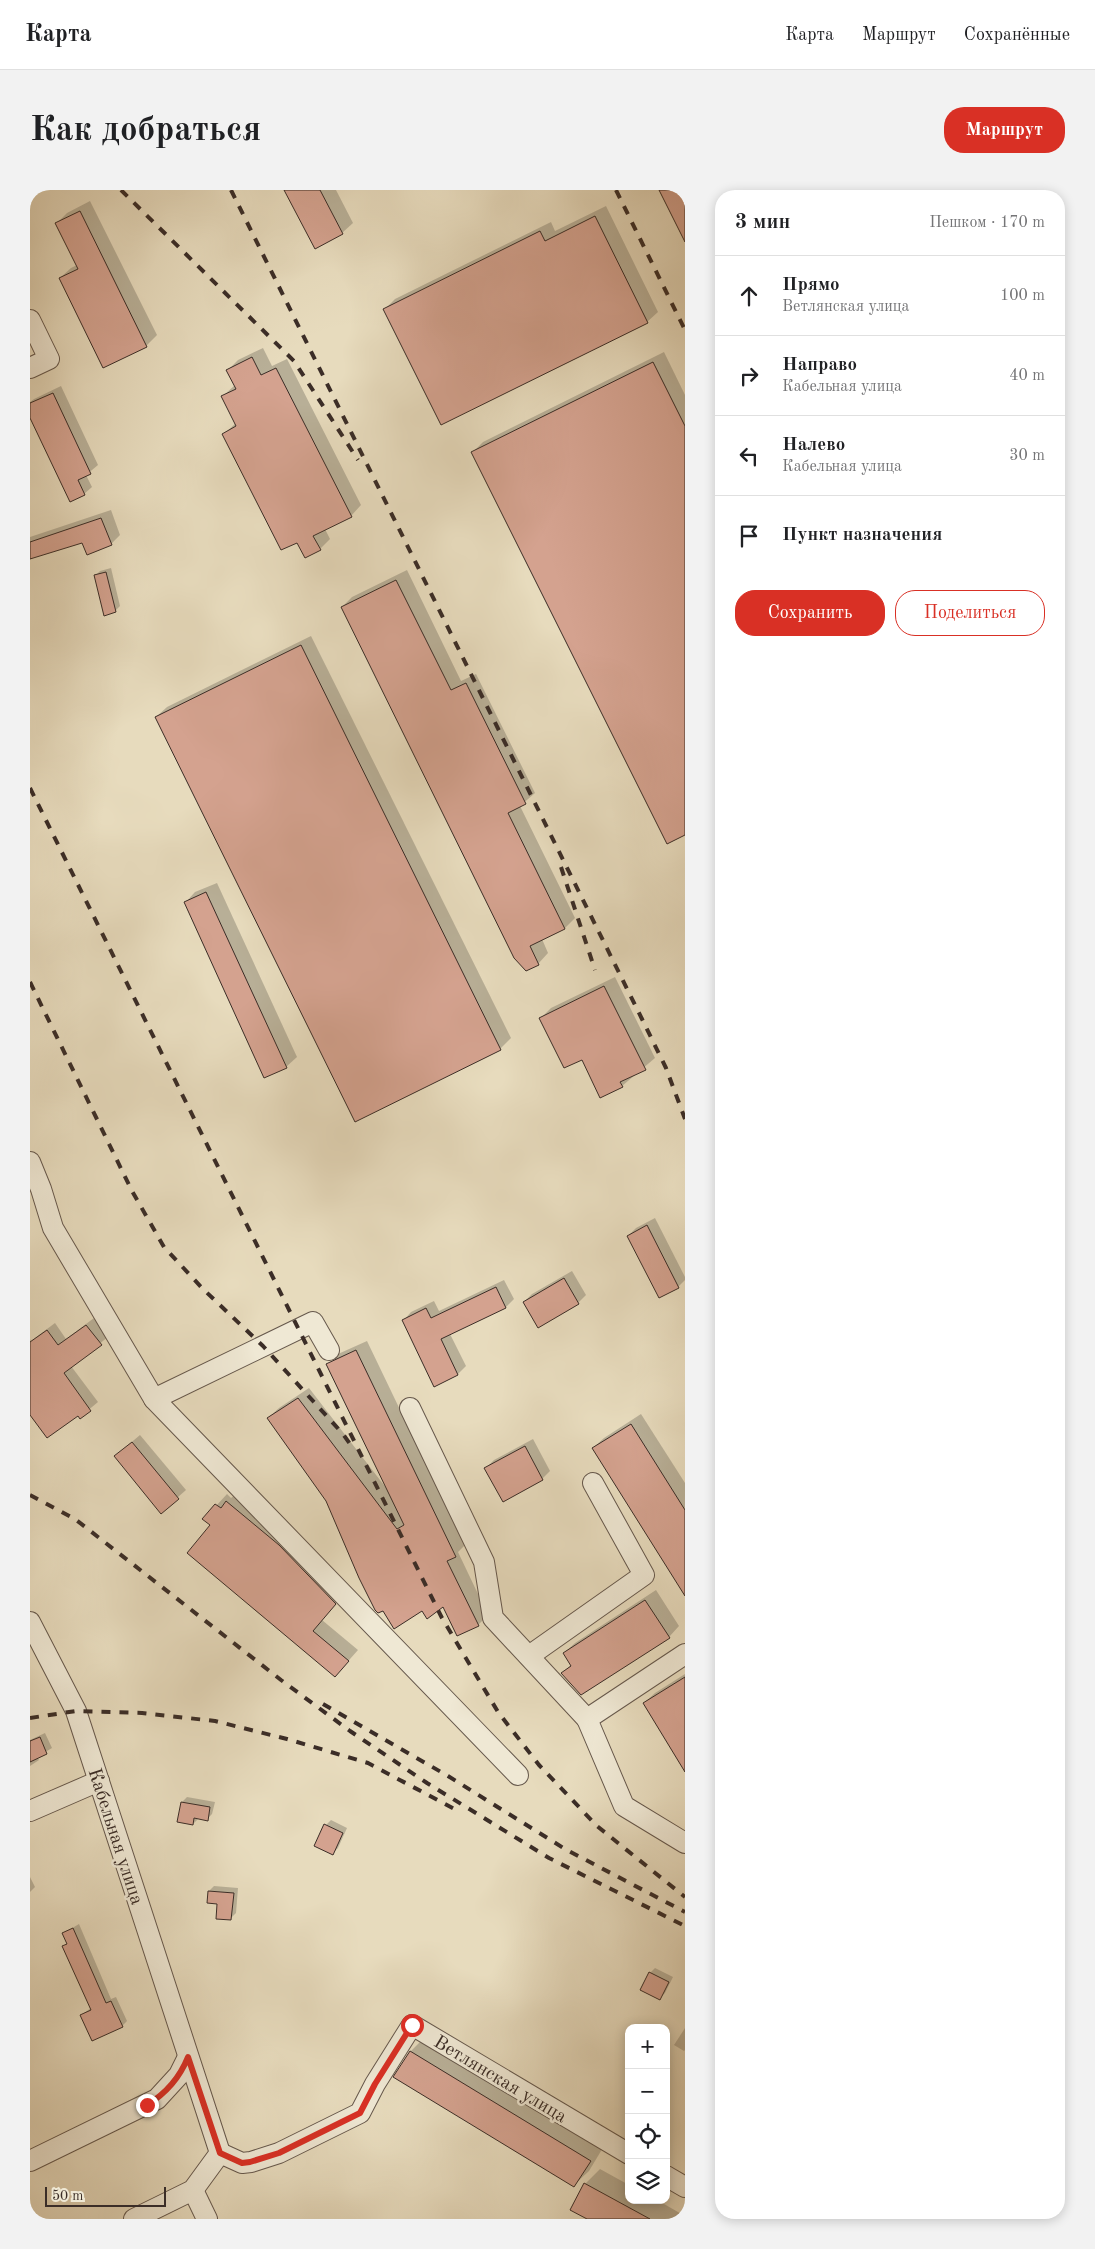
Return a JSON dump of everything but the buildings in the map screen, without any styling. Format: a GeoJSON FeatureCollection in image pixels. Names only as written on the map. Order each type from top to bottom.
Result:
{"type":"FeatureCollection","features":[{"type":"Feature","properties":{"kind":"street"},"geometry":{"type":"LineString","coordinates":[[30,320],[49,359],[30,368]]}},
{"type":"Feature","properties":{"kind":"street"},"geometry":{"type":"LineString","coordinates":[[30,1162],[42,1189],[53,1228],[154,1399],[518,1775]]}},
{"type":"Feature","properties":{"kind":"street"},"geometry":{"type":"LineString","coordinates":[[154,1399],[313,1322],[330,1350]]}},
{"type":"Feature","properties":{"kind":"street"},"geometry":{"type":"LineString","coordinates":[[410,1408],[484,1562],[493,1618],[587,1719],[624,1806],[685,1843]]}},
{"type":"Feature","properties":{"kind":"street"},"geometry":{"type":"LineString","coordinates":[[529,1656],[644,1575],[592,1483]]}},
{"type":"Feature","properties":{"kind":"street","name":"Кабельная улица"},"geometry":{"type":"LineString","coordinates":[[30,1622],[76,1711],[220,2153]]}},
{"type":"Feature","properties":{"kind":"street"},"geometry":{"type":"LineString","coordinates":[[587,1719],[685,1654]]}},
{"type":"Feature","properties":{"kind":"street"},"geometry":{"type":"LineString","coordinates":[[30,1811],[99,1781]]}},
{"type":"Feature","properties":{"kind":"street","name":"Ветлянская улица"},"geometry":{"type":"LineString","coordinates":[[220,2153],[242,2163],[250,2162],[279,2153],[360,2113],[375,2084],[412,2025],[625,2152]]}},
{"type":"Feature","properties":{"kind":"street"},"geometry":{"type":"LineString","coordinates":[[30,2161],[157,2099],[179,2075],[188,2057]]}},
{"type":"Feature","properties":{"kind":"street"},"geometry":{"type":"LineString","coordinates":[[134,2219],[193,2190],[220,2153]]}},
{"type":"Feature","properties":{"kind":"street"},"geometry":{"type":"LineString","coordinates":[[670,2178],[685,2187]]}},
{"type":"Feature","properties":{"kind":"street"},"geometry":{"type":"LineString","coordinates":[[193,2190],[207,2219]]}},
{"type":"Feature","properties":{"kind":"railway"},"geometry":{"type":"LineString","coordinates":[[121,190],[294,361],[358,460]]}},
{"type":"Feature","properties":{"kind":"railway"},"geometry":{"type":"LineString","coordinates":[[231,190],[666,1068],[685,1119]]}},
{"type":"Feature","properties":{"kind":"railway"},"geometry":{"type":"LineString","coordinates":[[616,190],[685,330]]}},
{"type":"Feature","properties":{"kind":"railway"},"geometry":{"type":"LineString","coordinates":[[30,788],[442,1618],[498,1712],[539,1765],[597,1826],[685,1897]]}},
{"type":"Feature","properties":{"kind":"railway"},"geometry":{"type":"LineString","coordinates":[[561,867],[595,970]]}},
{"type":"Feature","properties":{"kind":"railway"},"geometry":{"type":"LineString","coordinates":[[30,982],[132,1191],[164,1247],[203,1289],[263,1346],[350,1444]]}},
{"type":"Feature","properties":{"kind":"railway"},"geometry":{"type":"LineString","coordinates":[[30,1495],[75,1519],[281,1680],[350,1731],[427,1783],[549,1858],[685,1926]]}},
{"type":"Feature","properties":{"kind":"railway"},"geometry":{"type":"LineString","coordinates":[[323,1704],[448,1776],[565,1849],[685,1912]]}},
{"type":"Feature","properties":{"kind":"railway"},"geometry":{"type":"LineString","coordinates":[[30,1718],[76,1711],[142,1713],[215,1721],[287,1739],[368,1763],[460,1812]]}},
{"type":"Feature","properties":{"kind":"route"},"geometry":{"type":"LineString","coordinates":[[147,2105],[157,2099],[179,2075],[188,2057],[220,2153],[242,2163],[250,2162],[279,2153],[360,2113],[375,2084],[412,2025]]}}]}
